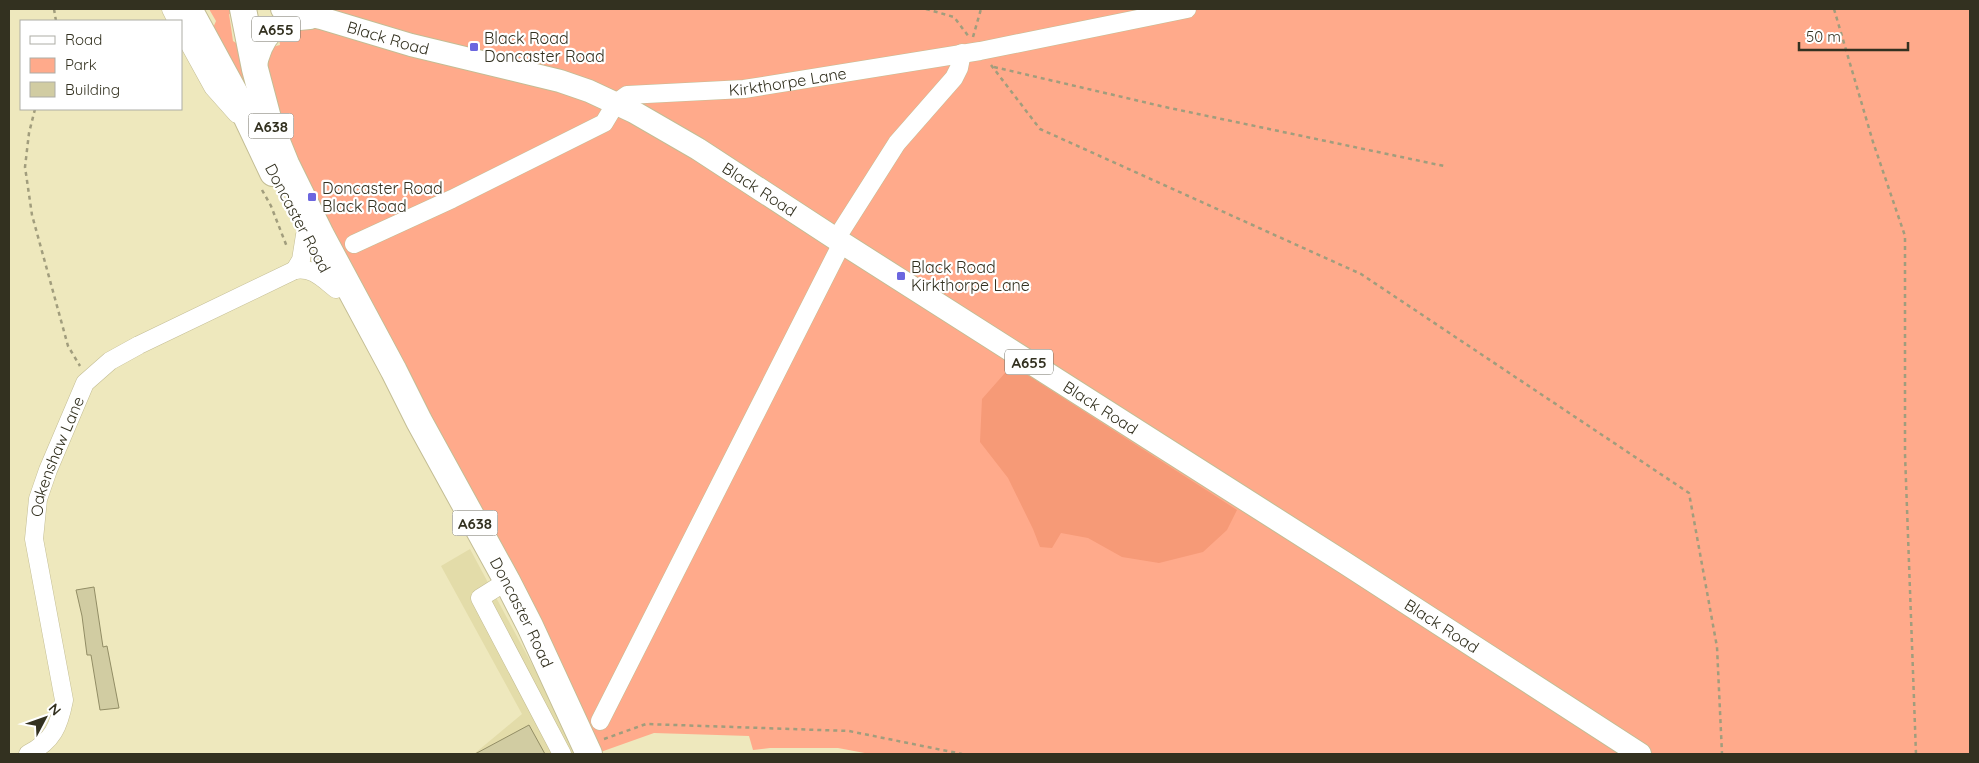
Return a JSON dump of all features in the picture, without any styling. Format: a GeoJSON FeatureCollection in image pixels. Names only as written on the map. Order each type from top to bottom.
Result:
{"type":"FeatureCollection","features":[{"type":"Feature","properties":{"kind":"highway","name":"Doncaster Road"},"geometry":{"type":"LineString","coordinates":[[189,9],[238,99],[310,254],[394,370],[418,421],[507,581],[595,747]]}},
{"type":"Feature","properties":{"kind":"highway","name":"Doncaster Road"},"geometry":{"type":"LineString","coordinates":[[243,9],[255,69],[269,122],[286,164],[310,254],[336,288],[418,421]]}},
{"type":"Feature","properties":{"kind":"main road","name":"Black Road"},"geometry":{"type":"LineString","coordinates":[[282,9],[313,14],[411,45],[560,81],[616,103],[698,149],[1640,754]]}},
{"type":"Feature","properties":{"kind":"main road","name":"Black Road"},"geometry":{"type":"LineString","coordinates":[[255,69],[258,54],[264,40],[280,25],[313,14]]}},
{"type":"Feature","properties":{"kind":"street"},"geometry":{"type":"LineString","coordinates":[[170,9],[176,20]]}},
{"type":"Feature","properties":{"kind":"street","name":"Kirkthorpe Lane"},"geometry":{"type":"LineString","coordinates":[[616,103],[627,95],[744,89],[980,51],[1187,9]]}},
{"type":"Feature","properties":{"kind":"street"},"geometry":{"type":"LineString","coordinates":[[182,31],[213,87],[251,129]]}},
{"type":"Feature","properties":{"kind":"street"},"geometry":{"type":"LineString","coordinates":[[600,721],[839,241],[897,143],[954,78],[959,68],[962,53]]}},
{"type":"Feature","properties":{"kind":"street"},"geometry":{"type":"LineString","coordinates":[[354,244],[452,199],[604,123],[616,103]]}},
{"type":"Feature","properties":{"kind":"street","name":"Oakenshaw Lane"},"geometry":{"type":"LineString","coordinates":[[28,754],[38,749],[53,736],[61,719],[64,700],[34,538],[38,499],[48,470],[86,382],[110,361],[310,254]]}},
{"type":"Feature","properties":{"kind":"street"},"geometry":{"type":"LineString","coordinates":[[507,581],[480,598],[562,754]]}},
{"type":"Feature","properties":{"kind":"path"},"geometry":{"type":"LineString","coordinates":[[926,9],[954,18],[972,41],[980,9]]}},
{"type":"Feature","properties":{"kind":"path"},"geometry":{"type":"LineString","coordinates":[[1834,9],[1873,142],[1905,236],[1905,454],[1916,754]]}},
{"type":"Feature","properties":{"kind":"path"},"geometry":{"type":"LineString","coordinates":[[980,51],[1040,129],[1361,274],[1689,493],[1718,647],[1722,754]]}},
{"type":"Feature","properties":{"kind":"path"},"geometry":{"type":"LineString","coordinates":[[992,67],[1165,107],[1444,166]]}},
{"type":"Feature","properties":{"kind":"path"},"geometry":{"type":"LineString","coordinates":[[35,110],[29,133],[25,167],[32,215],[68,346],[88,380]]}},
{"type":"Feature","properties":{"kind":"path"},"geometry":{"type":"LineString","coordinates":[[595,747],[646,724],[839,730],[962,754]]}},
{"type":"Feature","properties":{"kind":"shaded area"},"geometry":{"type":"Polygon","coordinates":[[[1012,365],[1237,510],[1227,530],[1203,552],[1159,563],[1122,557],[1088,538],[1061,533],[1052,548],[1040,547],[1008,478],[980,442],[982,399],[1012,365]]]}},
{"type":"Feature","properties":{"kind":"shaded area"},"geometry":{"type":"Polygon","coordinates":[[[470,549],[580,754],[474,754],[522,714],[441,566],[470,549]]]}},
{"type":"Feature","properties":{"kind":"green space"},"geometry":{"type":"Polygon","coordinates":[[[209,9],[237,9],[237,15],[229,14],[233,41],[242,47],[244,83],[213,28],[216,21],[209,9]]]}},
{"type":"Feature","properties":{"kind":"green space"},"geometry":{"type":"Polygon","coordinates":[[[275,9],[1970,9],[1970,754],[870,754],[838,748],[770,748],[753,750],[749,736],[654,733],[595,754],[286,164],[265,61],[272,47],[280,45],[275,9]]]}},
{"type":"Feature","properties":{"kind":"building"},"geometry":{"type":"Polygon","coordinates":[[[94,587],[103,647],[107,646],[119,708],[100,710],[91,655],[87,655],[82,616],[76,590],[94,587]]]}},
{"type":"Feature","properties":{"kind":"building"},"geometry":{"type":"Polygon","coordinates":[[[529,725],[545,754],[475,754],[529,725]]]}},
{"type":"Feature","properties":{"kind":"place","name":"Black Road Doncaster Road"},"geometry":{"type":"Point","coordinates":[474,47]}},
{"type":"Feature","properties":{"kind":"place","name":"Doncaster Road Black Road"},"geometry":{"type":"Point","coordinates":[312,197]}},
{"type":"Feature","properties":{"kind":"place","name":"Black Road Kirkthorpe Lane"},"geometry":{"type":"Point","coordinates":[901,276]}}]}
